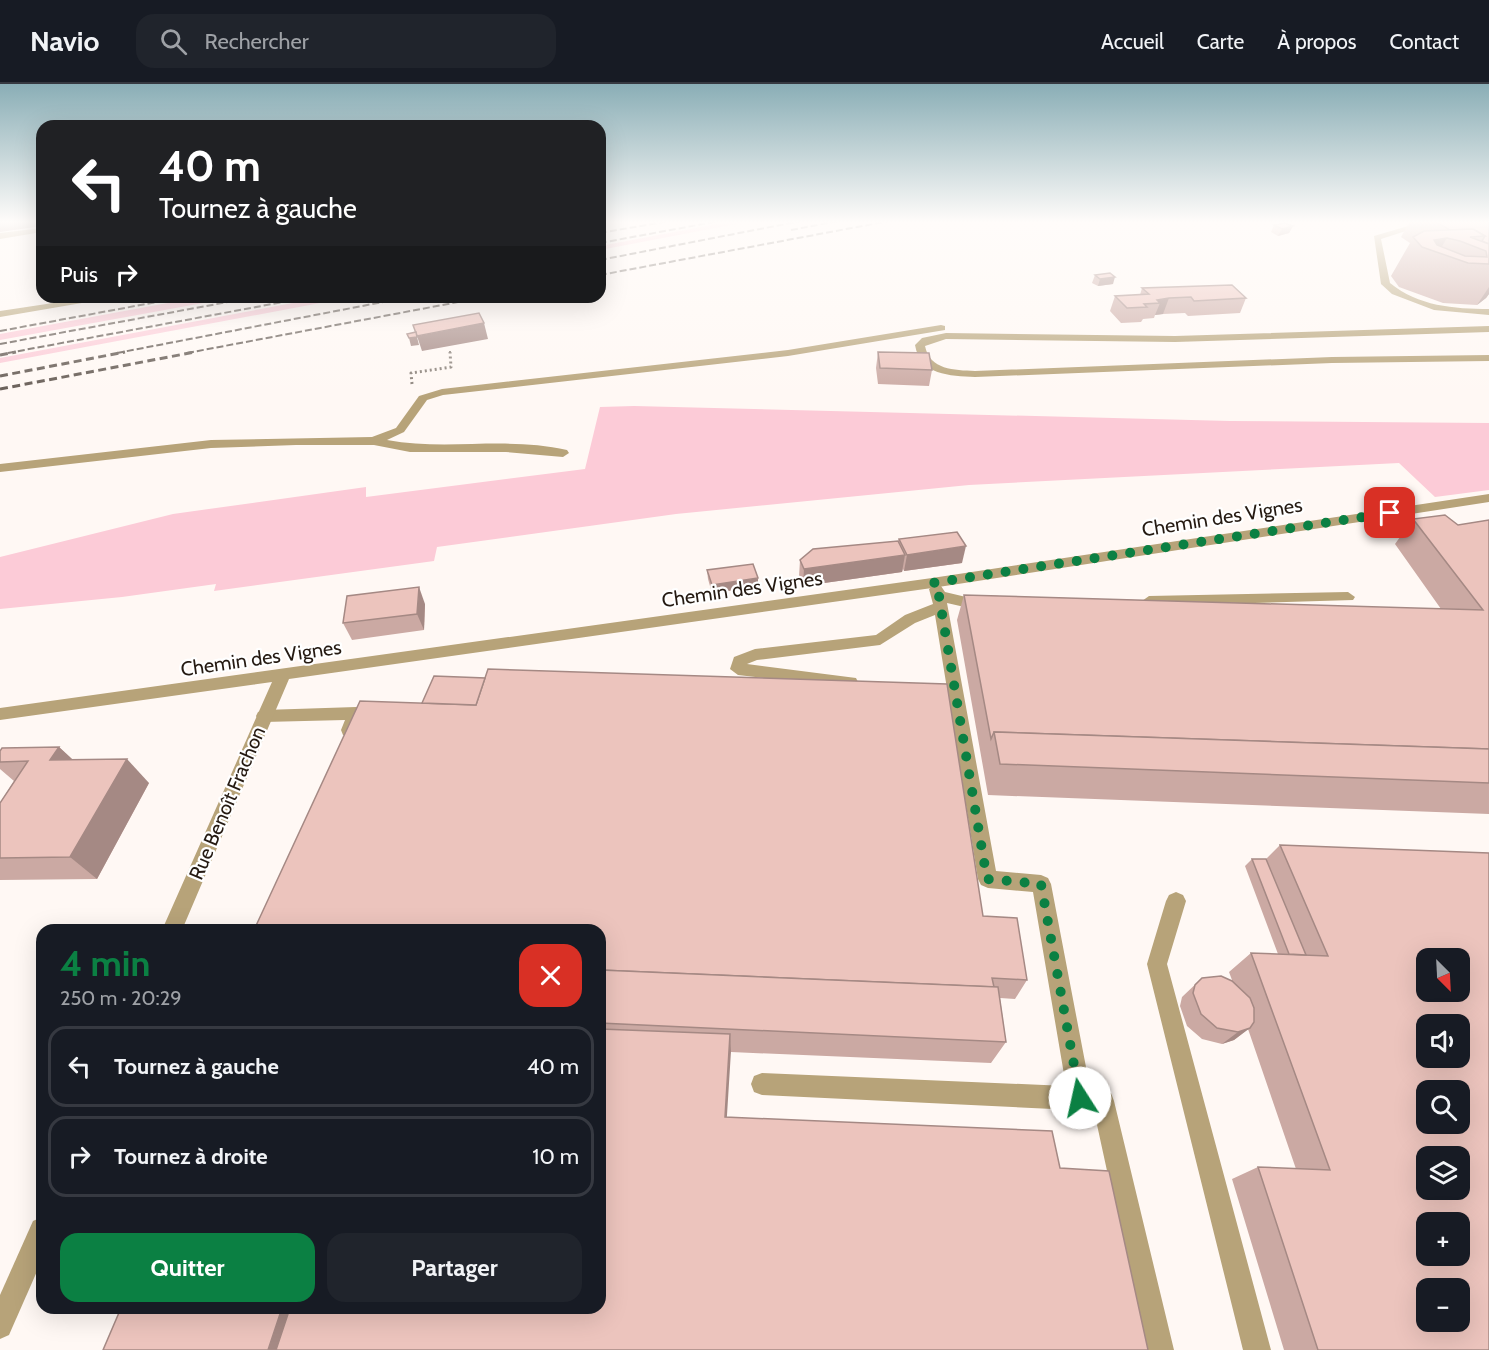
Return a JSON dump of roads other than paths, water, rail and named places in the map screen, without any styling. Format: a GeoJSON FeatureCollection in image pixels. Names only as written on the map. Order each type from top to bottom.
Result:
{"type":"FeatureCollection","features":[{"type":"Feature","properties":{"kind":"street"},"geometry":{"type":"LineString","coordinates":[[1385,280],[1391,289],[1426,304],[1455,311],[1489,312]]}},
{"type":"Feature","properties":{"kind":"street"},"geometry":{"type":"LineString","coordinates":[[0,314],[72,303]]}},
{"type":"Feature","properties":{"kind":"street"},"geometry":{"type":"LineString","coordinates":[[374,441],[400,430],[423,398],[442,392],[788,353],[902,332],[955,326],[1061,326],[1142,331],[1175,339]]}},
{"type":"Feature","properties":{"kind":"street"},"geometry":{"type":"LineString","coordinates":[[1489,329],[1175,339],[946,336],[926,340],[920,345],[920,352],[930,366],[947,372],[975,374],[1332,360],[1489,358]]}},
{"type":"Feature","properties":{"kind":"street"},"geometry":{"type":"LineString","coordinates":[[0,468],[211,444],[374,441],[410,448],[506,448],[563,453]]}},
{"type":"Feature","properties":{"kind":"street","name":"Chemin des Vignes"},"geometry":{"type":"LineString","coordinates":[[0,714],[937,596],[1390,513],[1489,498]]}},
{"type":"Feature","properties":{"kind":"street"},"geometry":{"type":"LineString","coordinates":[[1390,513],[1441,534]]}},
{"type":"Feature","properties":{"kind":"street"},"geometry":{"type":"LineString","coordinates":[[937,596],[975,606],[999,605]]}},
{"type":"Feature","properties":{"kind":"street"},"geometry":{"type":"LineString","coordinates":[[869,684],[738,669],[740,661],[755,655],[880,640],[937,596]]}},
{"type":"Feature","properties":{"kind":"street"},"geometry":{"type":"LineString","coordinates":[[937,596],[987,879],[1041,884],[1080,1098]]}},
{"type":"Feature","properties":{"kind":"street"},"geometry":{"type":"LineString","coordinates":[[1138,602],[1348,597]]}},
{"type":"Feature","properties":{"kind":"street","name":"Rue Benoît Frachon"},"geometry":{"type":"LineString","coordinates":[[175,924],[282,677]]}},
{"type":"Feature","properties":{"kind":"street"},"geometry":{"type":"LineString","coordinates":[[264,716],[362,713],[343,746]]}},
{"type":"Feature","properties":{"kind":"street"},"geometry":{"type":"LineString","coordinates":[[1176,901],[1157,964],[1257,1350]]}},
{"type":"Feature","properties":{"kind":"street"},"geometry":{"type":"LineString","coordinates":[[762,1084],[1080,1098],[1103,1101],[1160,1350]]}},
{"type":"Feature","properties":{"kind":"street"},"geometry":{"type":"LineString","coordinates":[[0,1326],[36,1244]]}},
{"type":"Feature","properties":{"kind":"railway"},"geometry":{"type":"LineString","coordinates":[[0,331],[152,303]]}},
{"type":"Feature","properties":{"kind":"railway"},"geometry":{"type":"LineString","coordinates":[[0,344],[222,303]]}},
{"type":"Feature","properties":{"kind":"railway"},"geometry":{"type":"LineString","coordinates":[[8,353],[278,303]]}},
{"type":"Feature","properties":{"kind":"railway"},"geometry":{"type":"LineString","coordinates":[[117,353],[378,303]]}},
{"type":"Feature","properties":{"kind":"railway"},"geometry":{"type":"LineString","coordinates":[[187,353],[453,303]]}},
{"type":"Feature","properties":{"kind":"railway"},"geometry":{"type":"LineString","coordinates":[[0,355],[16,352]]}},
{"type":"Feature","properties":{"kind":"railway"},"geometry":{"type":"LineString","coordinates":[[0,376],[125,352]]}},
{"type":"Feature","properties":{"kind":"railway"},"geometry":{"type":"LineString","coordinates":[[0,389],[195,352]]}}]}
